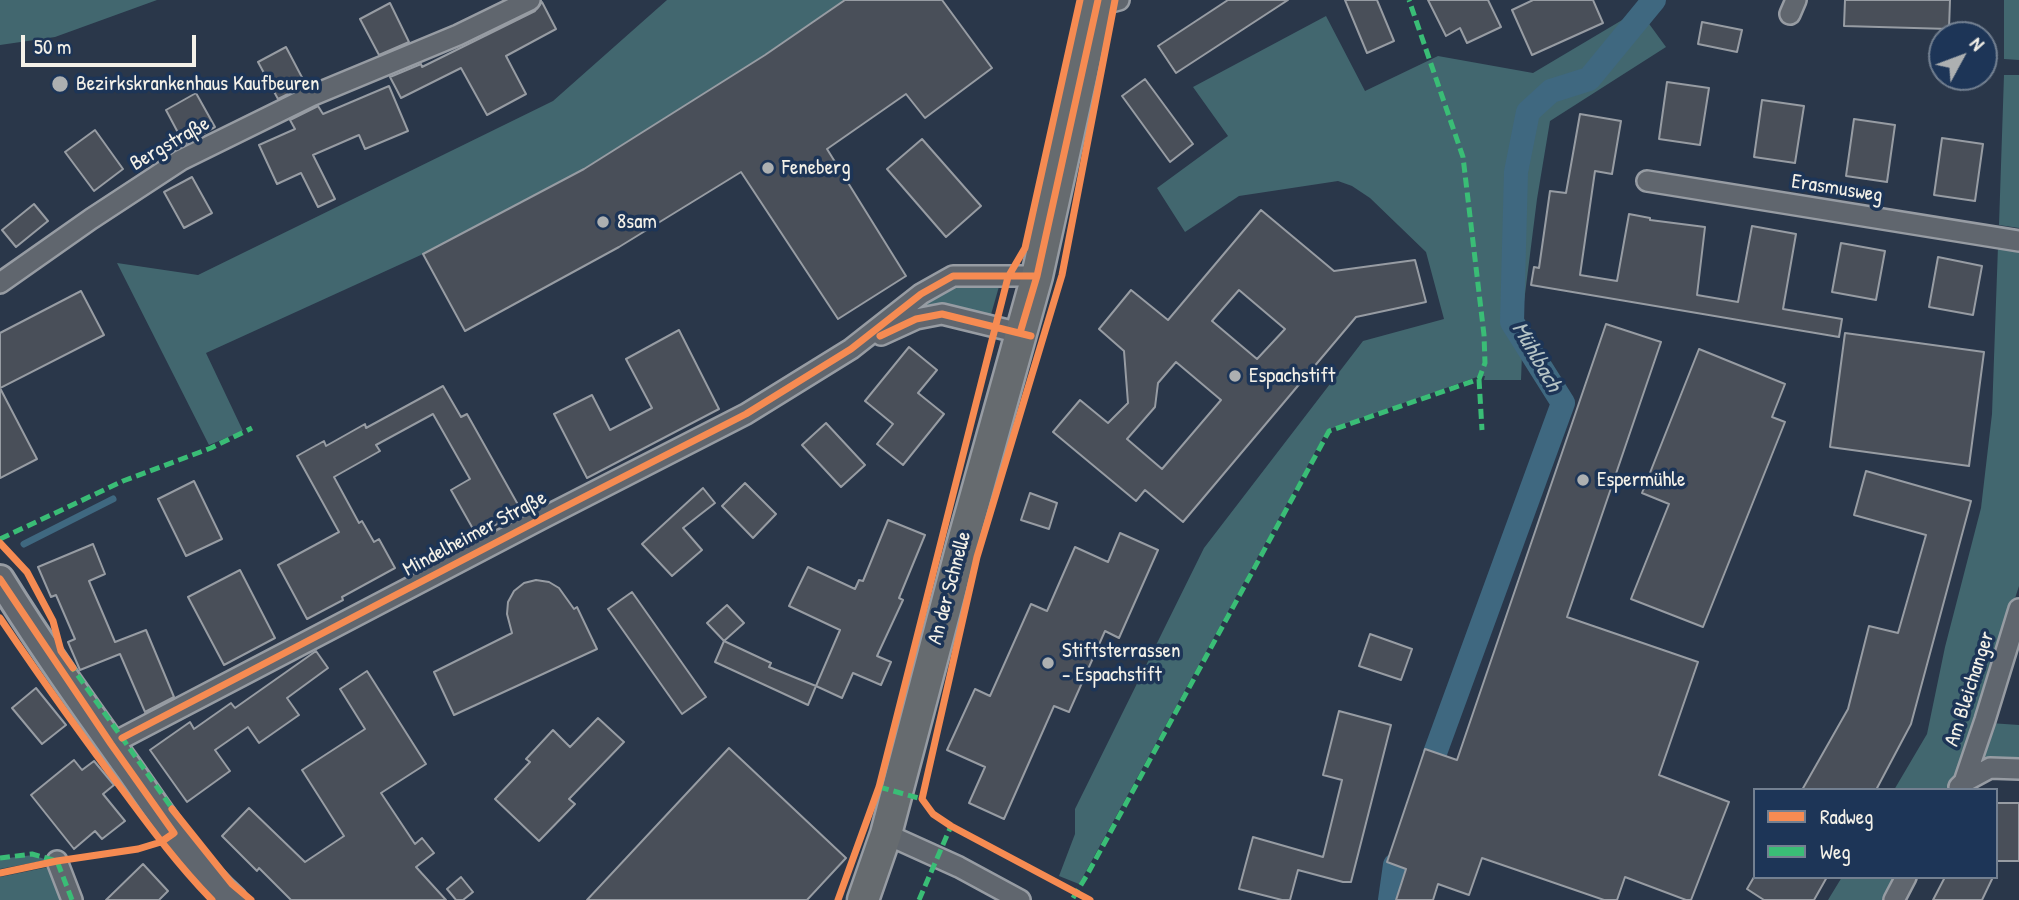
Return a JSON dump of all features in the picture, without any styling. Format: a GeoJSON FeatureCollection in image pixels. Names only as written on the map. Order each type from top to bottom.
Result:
{"type":"FeatureCollection","features":[{"type":"Feature","properties":{"kind":"main road"},"geometry":{"type":"LineString","coordinates":[[1037,276],[1104,2]]}},
{"type":"Feature","properties":{"kind":"main road","name":"An der Schnelle"},"geometry":{"type":"LineString","coordinates":[[863,900],[886,834],[1037,276]]}},
{"type":"Feature","properties":{"kind":"main road"},"geometry":{"type":"LineString","coordinates":[[0,579],[174,833],[221,890],[233,900]]}},
{"type":"Feature","properties":{"kind":"street","name":"Bergstraße"},"geometry":{"type":"LineString","coordinates":[[0,283],[181,159],[311,96],[458,35],[530,0]]}},
{"type":"Feature","properties":{"kind":"street","name":"Erasmusweg"},"geometry":{"type":"LineString","coordinates":[[1647,181],[2019,241]]}},
{"type":"Feature","properties":{"kind":"street","name":"Mindelheimer Straße"},"geometry":{"type":"LineString","coordinates":[[111,744],[746,414],[851,349],[921,295],[953,276],[1037,276]]}},
{"type":"Feature","properties":{"kind":"street","name":"Mindelheimer Straße"},"geometry":{"type":"LineString","coordinates":[[851,349],[916,319],[942,314],[1020,333]]}},
{"type":"Feature","properties":{"kind":"street","name":"Am Bleichanger"},"geometry":{"type":"LineString","coordinates":[[1960,786],[1985,720],[2019,609]]}},
{"type":"Feature","properties":{"kind":"street","name":"Am Bleichanger"},"geometry":{"type":"LineString","coordinates":[[1960,786],[1990,768],[2019,769]]}},
{"type":"Feature","properties":{"kind":"street"},"geometry":{"type":"LineString","coordinates":[[886,834],[959,867],[1020,900]]}},
{"type":"Feature","properties":{"kind":"street"},"geometry":{"type":"LineString","coordinates":[[57,861],[72,900]]}},
{"type":"Feature","properties":{"kind":"street"},"geometry":{"type":"LineString","coordinates":[[1894,900],[1905,879]]}},
{"type":"Feature","properties":{"kind":"green space"},"geometry":{"type":"Polygon","coordinates":[[[0,0],[157,0],[55,37],[0,45],[0,0]]]}},
{"type":"Feature","properties":{"kind":"green space"},"geometry":{"type":"Polygon","coordinates":[[[667,0],[845,0],[765,55],[584,169],[423,254],[206,353],[243,431],[209,445],[117,263],[198,275],[553,101],[667,0]]]}},
{"type":"Feature","properties":{"kind":"green space"},"geometry":{"type":"Polygon","coordinates":[[[2004,0],[2019,0],[2019,60],[2004,59],[2004,0]]]}},
{"type":"Feature","properties":{"kind":"green space"},"geometry":{"type":"Polygon","coordinates":[[[1639,10],[1666,47],[1550,121],[1524,302],[1521,380],[1484,380],[1485,376],[1477,377],[1327,430],[1079,884],[1059,876],[1075,834],[1075,809],[1204,548],[1363,341],[1444,319],[1426,252],[1370,198],[1352,186],[1338,181],[1239,196],[1185,232],[1157,188],[1228,136],[1193,87],[1326,16],[1365,91],[1438,56],[1533,73],[1639,10]]]}},
{"type":"Feature","properties":{"kind":"green space"},"geometry":{"type":"Polygon","coordinates":[[[2004,75],[2019,75],[2019,228],[1999,225],[2004,75]]]}},
{"type":"Feature","properties":{"kind":"green space"},"geometry":{"type":"Polygon","coordinates":[[[1998,246],[2019,249],[2019,586],[1958,775],[1948,788],[1895,788],[1927,734],[1945,647],[1981,508],[1992,414],[1998,246]]]}},
{"type":"Feature","properties":{"kind":"green space"},"geometry":{"type":"Polygon","coordinates":[[[1000,283],[990,318],[917,309],[956,284],[1000,283]]]}},
{"type":"Feature","properties":{"kind":"green space"},"geometry":{"type":"Polygon","coordinates":[[[1990,723],[2019,725],[2019,760],[1976,766],[1990,723]]]}},
{"type":"Feature","properties":{"kind":"green space"},"geometry":{"type":"Polygon","coordinates":[[[33,855],[47,860],[0,869],[0,859],[33,855]]]}},
{"type":"Feature","properties":{"kind":"green space"},"geometry":{"type":"Polygon","coordinates":[[[53,866],[67,900],[0,900],[0,877],[53,866]]]}},
{"type":"Feature","properties":{"kind":"green space"},"geometry":{"type":"Polygon","coordinates":[[[1841,879],[1898,879],[1887,900],[1828,900],[1841,879]]]}},
{"type":"Feature","properties":{"kind":"building"},"geometry":{"type":"Polygon","coordinates":[[[845,0],[942,0],[992,68],[925,118],[906,94],[827,149],[906,276],[838,319],[741,172],[619,247],[465,331],[423,254],[584,169],[765,55],[845,0]]]}},
{"type":"Feature","properties":{"kind":"building"},"geometry":{"type":"Polygon","coordinates":[[[1228,0],[1288,0],[1176,73],[1158,46],[1228,0]]]}},
{"type":"Feature","properties":{"kind":"building"},"geometry":{"type":"Polygon","coordinates":[[[1345,0],[1377,0],[1394,41],[1367,53],[1345,0]]]}},
{"type":"Feature","properties":{"kind":"building"},"geometry":{"type":"Polygon","coordinates":[[[1428,0],[1488,0],[1501,27],[1467,43],[1460,28],[1446,36],[1428,0]]]}},
{"type":"Feature","properties":{"kind":"building"},"geometry":{"type":"Polygon","coordinates":[[[1533,0],[1593,0],[1603,23],[1532,55],[1512,10],[1533,0]]]}},
{"type":"Feature","properties":{"kind":"building"},"geometry":{"type":"Polygon","coordinates":[[[1845,0],[1950,0],[1949,21],[1928,21],[1928,28],[1844,26],[1845,0]]]}},
{"type":"Feature","properties":{"kind":"building"},"geometry":{"type":"Polygon","coordinates":[[[542,2],[556,29],[506,56],[526,94],[487,115],[461,68],[401,98],[390,77],[421,64],[422,67],[535,11],[542,2]]]}},
{"type":"Feature","properties":{"kind":"building"},"geometry":{"type":"Polygon","coordinates":[[[390,3],[409,42],[379,55],[360,19],[390,3]]]}},
{"type":"Feature","properties":{"kind":"building"},"geometry":{"type":"Polygon","coordinates":[[[1702,22],[1742,30],[1737,52],[1698,44],[1702,22]]]}},
{"type":"Feature","properties":{"kind":"building"},"geometry":{"type":"Polygon","coordinates":[[[286,47],[306,85],[278,99],[258,62],[286,47]]]}},
{"type":"Feature","properties":{"kind":"building"},"geometry":{"type":"Polygon","coordinates":[[[1145,79],[1193,144],[1170,162],[1122,96],[1145,79]]]}},
{"type":"Feature","properties":{"kind":"building"},"geometry":{"type":"Polygon","coordinates":[[[1667,82],[1709,88],[1700,145],[1659,139],[1667,82]]]}},
{"type":"Feature","properties":{"kind":"building"},"geometry":{"type":"Polygon","coordinates":[[[389,86],[408,131],[365,149],[359,135],[313,155],[335,199],[318,207],[301,173],[277,184],[259,145],[295,129],[290,120],[318,106],[323,114],[389,86]]]}},
{"type":"Feature","properties":{"kind":"building"},"geometry":{"type":"Polygon","coordinates":[[[196,93],[215,127],[184,144],[166,110],[196,93]]]}},
{"type":"Feature","properties":{"kind":"building"},"geometry":{"type":"Polygon","coordinates":[[[1762,100],[1804,106],[1795,163],[1754,157],[1762,100]]]}},
{"type":"Feature","properties":{"kind":"building"},"geometry":{"type":"Polygon","coordinates":[[[1580,114],[1621,121],[1612,174],[1595,171],[1580,275],[1617,281],[1629,214],[1650,220],[1705,227],[1697,295],[1738,302],[1752,226],[1796,234],[1783,309],[1842,319],[1839,337],[1531,285],[1534,267],[1539,268],[1550,191],[1566,193],[1580,114]]]}},
{"type":"Feature","properties":{"kind":"building"},"geometry":{"type":"Polygon","coordinates":[[[1854,119],[1895,125],[1887,182],[1846,176],[1854,119]]]}},
{"type":"Feature","properties":{"kind":"building"},"geometry":{"type":"Polygon","coordinates":[[[95,130],[123,169],[94,191],[65,152],[95,130]]]}},
{"type":"Feature","properties":{"kind":"building"},"geometry":{"type":"Polygon","coordinates":[[[1942,138],[1983,144],[1975,201],[1934,195],[1942,138]]]}},
{"type":"Feature","properties":{"kind":"building"},"geometry":{"type":"Polygon","coordinates":[[[922,139],[981,206],[946,237],[887,169],[922,139]]]}},
{"type":"Feature","properties":{"kind":"building"},"geometry":{"type":"Polygon","coordinates":[[[192,177],[212,213],[184,228],[164,192],[192,177]]]}},
{"type":"Feature","properties":{"kind":"building"},"geometry":{"type":"Polygon","coordinates":[[[34,204],[48,221],[16,247],[2,230],[34,204]]]}},
{"type":"Feature","properties":{"kind":"building"},"geometry":{"type":"Polygon","coordinates":[[[1261,210],[1334,271],[1415,260],[1426,302],[1356,317],[1183,522],[1145,490],[1136,501],[1053,432],[1080,400],[1108,423],[1128,403],[1124,351],[1099,329],[1131,290],[1168,320],[1261,210]],[[1239,290],[1212,321],[1257,359],[1285,329],[1239,290]],[[1176,362],[1158,383],[1155,407],[1127,439],[1162,469],[1221,400],[1176,362]]]}},
{"type":"Feature","properties":{"kind":"building"},"geometry":{"type":"Polygon","coordinates":[[[1841,243],[1885,251],[1876,300],[1832,292],[1841,243]]]}},
{"type":"Feature","properties":{"kind":"building"},"geometry":{"type":"Polygon","coordinates":[[[1938,257],[1982,266],[1973,315],[1929,307],[1938,257]]]}},
{"type":"Feature","properties":{"kind":"building"},"geometry":{"type":"Polygon","coordinates":[[[81,291],[104,335],[0,388],[0,333],[81,291]]]}},
{"type":"Feature","properties":{"kind":"building","name":"Espermühle"},"geometry":{"type":"Polygon","coordinates":[[[1606,324],[1661,342],[1567,617],[1698,662],[1659,775],[1729,802],[1691,900],[1625,877],[1617,900],[1604,900],[1482,858],[1469,895],[1438,884],[1433,900],[1396,900],[1406,869],[1387,862],[1425,749],[1457,760],[1606,324]]]}},
{"type":"Feature","properties":{"kind":"building"},"geometry":{"type":"Polygon","coordinates":[[[679,330],[719,409],[587,478],[554,414],[592,395],[610,430],[652,408],[626,359],[679,330]]]}},
{"type":"Feature","properties":{"kind":"building"},"geometry":{"type":"Polygon","coordinates":[[[1845,333],[1984,352],[1969,466],[1830,447],[1845,333]]]}},
{"type":"Feature","properties":{"kind":"building"},"geometry":{"type":"Polygon","coordinates":[[[909,347],[937,370],[918,393],[944,414],[903,465],[877,444],[893,424],[865,401],[909,347]]]}},
{"type":"Feature","properties":{"kind":"building"},"geometry":{"type":"Polygon","coordinates":[[[1699,349],[1785,384],[1772,417],[1785,422],[1703,627],[1631,599],[1669,504],[1642,493],[1699,349]]]}},
{"type":"Feature","properties":{"kind":"building"},"geometry":{"type":"Polygon","coordinates":[[[443,386],[461,417],[467,414],[521,510],[477,536],[451,490],[470,479],[433,414],[376,445],[380,451],[334,477],[359,523],[362,521],[374,542],[379,539],[395,568],[307,619],[278,565],[339,532],[297,456],[324,441],[326,446],[365,424],[366,428],[443,386]]]}},
{"type":"Feature","properties":{"kind":"building"},"geometry":{"type":"Polygon","coordinates":[[[0,388],[37,459],[0,478],[0,388]]]}},
{"type":"Feature","properties":{"kind":"building"},"geometry":{"type":"Polygon","coordinates":[[[826,423],[865,465],[841,487],[802,445],[826,423]]]}},
{"type":"Feature","properties":{"kind":"building"},"geometry":{"type":"Polygon","coordinates":[[[1866,471],[1971,501],[1911,724],[1877,788],[1803,788],[1848,709],[1869,626],[1898,633],[1926,535],[1854,515],[1866,471]]]}},
{"type":"Feature","properties":{"kind":"building"},"geometry":{"type":"Polygon","coordinates":[[[194,481],[222,539],[186,556],[158,499],[194,481]]]}},
{"type":"Feature","properties":{"kind":"building"},"geometry":{"type":"Polygon","coordinates":[[[745,483],[776,514],[753,538],[722,506],[745,483]]]}},
{"type":"Feature","properties":{"kind":"building"},"geometry":{"type":"Polygon","coordinates":[[[703,488],[715,503],[683,528],[702,550],[672,576],[642,544],[703,488]]]}},
{"type":"Feature","properties":{"kind":"building"},"geometry":{"type":"Polygon","coordinates":[[[1030,493],[1057,503],[1049,529],[1021,520],[1030,493]]]}},
{"type":"Feature","properties":{"kind":"building"},"geometry":{"type":"Polygon","coordinates":[[[888,520],[925,535],[899,598],[903,600],[877,656],[891,662],[881,685],[853,673],[842,698],[816,686],[840,630],[789,606],[808,567],[855,589],[859,580],[863,581],[888,520]]]}},
{"type":"Feature","properties":{"kind":"building","name":"Stiftsterrassen - Espachstift"},"geometry":{"type":"Polygon","coordinates":[[[1120,533],[1158,550],[1119,638],[1105,631],[1069,712],[1054,706],[1004,819],[969,803],[985,767],[947,750],[975,689],[990,696],[1031,604],[1047,611],[1075,547],[1108,562],[1120,533]]]}},
{"type":"Feature","properties":{"kind":"building"},"geometry":{"type":"Polygon","coordinates":[[[93,544],[105,574],[89,581],[115,642],[146,630],[174,697],[145,712],[120,654],[80,670],[68,642],[75,639],[56,595],[51,597],[38,567],[93,544]]]}},
{"type":"Feature","properties":{"kind":"building"},"geometry":{"type":"Polygon","coordinates":[[[240,570],[275,638],[224,665],[188,597],[240,570]]]}},
{"type":"Feature","properties":{"kind":"building"},"geometry":{"type":"Polygon","coordinates":[[[536,580],[549,582],[559,588],[574,609],[577,607],[597,649],[454,715],[434,672],[512,633],[507,614],[508,602],[514,591],[524,583],[536,580]]]}},
{"type":"Feature","properties":{"kind":"building"},"geometry":{"type":"Polygon","coordinates":[[[632,592],[706,697],[682,714],[608,609],[632,592]]]}},
{"type":"Feature","properties":{"kind":"building"},"geometry":{"type":"Polygon","coordinates":[[[727,605],[744,623],[724,641],[707,623],[727,605]]]}},
{"type":"Feature","properties":{"kind":"building"},"geometry":{"type":"Polygon","coordinates":[[[1370,634],[1412,649],[1401,680],[1359,666],[1370,634]]]}},
{"type":"Feature","properties":{"kind":"building"},"geometry":{"type":"Polygon","coordinates":[[[724,641],[771,663],[769,667],[816,686],[808,705],[715,662],[724,641]]]}},
{"type":"Feature","properties":{"kind":"building"},"geometry":{"type":"Polygon","coordinates":[[[316,651],[328,668],[287,698],[299,715],[259,743],[248,727],[215,750],[230,771],[187,802],[150,750],[190,722],[194,729],[231,703],[235,708],[316,651]]]}},
{"type":"Feature","properties":{"kind":"building"},"geometry":{"type":"Polygon","coordinates":[[[367,671],[426,764],[381,793],[415,844],[422,838],[434,853],[416,867],[446,900],[291,900],[222,836],[249,808],[305,862],[344,836],[302,770],[365,729],[340,689],[367,671]]]}},
{"type":"Feature","properties":{"kind":"building"},"geometry":{"type":"Polygon","coordinates":[[[36,688],[66,725],[42,744],[12,708],[36,688]]]}},
{"type":"Feature","properties":{"kind":"building"},"geometry":{"type":"Polygon","coordinates":[[[1339,711],[1391,725],[1351,882],[1298,870],[1290,900],[1239,889],[1253,837],[1323,857],[1342,780],[1323,775],[1339,711]]]}},
{"type":"Feature","properties":{"kind":"building"},"geometry":{"type":"Polygon","coordinates":[[[598,718],[624,742],[569,799],[575,804],[539,841],[495,799],[530,762],[526,759],[553,730],[570,747],[598,718]]]}},
{"type":"Feature","properties":{"kind":"building"},"geometry":{"type":"Polygon","coordinates":[[[729,748],[846,858],[807,900],[587,900],[729,748]]]}},
{"type":"Feature","properties":{"kind":"building"},"geometry":{"type":"Polygon","coordinates":[[[74,760],[82,770],[94,761],[114,785],[103,794],[125,821],[102,839],[95,831],[74,849],[31,795],[74,760]]]}},
{"type":"Feature","properties":{"kind":"building"},"geometry":{"type":"Polygon","coordinates":[[[1998,803],[2019,803],[2019,861],[1998,861],[1998,803]]]}},
{"type":"Feature","properties":{"kind":"building"},"geometry":{"type":"Polygon","coordinates":[[[143,864],[168,891],[159,900],[106,900],[143,864]]]}},
{"type":"Feature","properties":{"kind":"building"},"geometry":{"type":"Polygon","coordinates":[[[461,877],[473,892],[463,900],[456,900],[447,889],[461,877]]]}},
{"type":"Feature","properties":{"kind":"building"},"geometry":{"type":"Polygon","coordinates":[[[1753,879],[1826,879],[1814,900],[1764,900],[1747,889],[1753,879]]]}},
{"type":"Feature","properties":{"kind":"building"},"geometry":{"type":"Polygon","coordinates":[[[1944,879],[1992,879],[1982,900],[1933,900],[1944,879]]]}},
{"type":"Feature","properties":{"kind":"waterway","name":"Mühlbach"},"geometry":{"type":"LineString","coordinates":[[1435,753],[1563,403],[1512,322],[1516,172],[1528,112],[1551,91],[1589,79],[1654,0]]}},
{"type":"Feature","properties":{"kind":"waterway"},"geometry":{"type":"LineString","coordinates":[[24,544],[113,499]]}},
{"type":"Feature","properties":{"kind":"waterway","name":"Mühlbach"},"geometry":{"type":"LineString","coordinates":[[1390,900],[1395,865]]}},
{"type":"Feature","properties":{"kind":"marked path"},"geometry":{"type":"LineString","coordinates":[[1073,898],[1329,431],[1479,379],[1485,363],[1463,157],[1409,0]]}},
{"type":"Feature","properties":{"kind":"marked path"},"geometry":{"type":"LineString","coordinates":[[1479,379],[1482,430]]}},
{"type":"Feature","properties":{"kind":"marked path"},"geometry":{"type":"LineString","coordinates":[[0,539],[123,481],[211,448],[252,428]]}},
{"type":"Feature","properties":{"kind":"marked path"},"geometry":{"type":"LineString","coordinates":[[69,663],[176,814]]}},
{"type":"Feature","properties":{"kind":"marked path"},"geometry":{"type":"LineString","coordinates":[[879,787],[922,799]]}},
{"type":"Feature","properties":{"kind":"marked path"},"geometry":{"type":"LineString","coordinates":[[919,900],[951,826]]}},
{"type":"Feature","properties":{"kind":"marked path"},"geometry":{"type":"LineString","coordinates":[[0,858],[32,854],[57,861],[72,900]]}},
{"type":"Feature","properties":{"kind":"cycle path"},"geometry":{"type":"LineString","coordinates":[[838,900],[879,787],[1008,277],[1025,248],[1080,0]]}},
{"type":"Feature","properties":{"kind":"cycle path"},"geometry":{"type":"LineString","coordinates":[[1020,333],[1037,276],[1098,0]]}},
{"type":"Feature","properties":{"kind":"cycle path"},"geometry":{"type":"LineString","coordinates":[[1090,900],[951,826],[933,814],[922,799],[977,557],[1062,275],[1115,0]]}},
{"type":"Feature","properties":{"kind":"cycle path"},"geometry":{"type":"LineString","coordinates":[[122,738],[746,414],[851,349],[921,294],[953,276],[1037,276]]}},
{"type":"Feature","properties":{"kind":"cycle path"},"geometry":{"type":"LineString","coordinates":[[880,336],[916,319],[942,314],[1031,336]]}},
{"type":"Feature","properties":{"kind":"cycle path"},"geometry":{"type":"LineString","coordinates":[[0,543],[27,572],[53,621],[61,651],[73,668]]}},
{"type":"Feature","properties":{"kind":"cycle path"},"geometry":{"type":"LineString","coordinates":[[0,579],[174,833],[161,842],[138,849],[0,873]]}},
{"type":"Feature","properties":{"kind":"cycle path"},"geometry":{"type":"LineString","coordinates":[[0,618],[145,820],[212,900]]}},
{"type":"Feature","properties":{"kind":"cycle path"},"geometry":{"type":"LineString","coordinates":[[172,809],[232,884],[251,900]]}},
{"type":"Feature","properties":{"kind":"place","name":"Bezirkskrankenhaus Kaufbeuren"},"geometry":{"type":"Point","coordinates":[60,84]}},
{"type":"Feature","properties":{"kind":"place","name":"Feneberg"},"geometry":{"type":"Point","coordinates":[768,168]}},
{"type":"Feature","properties":{"kind":"place","name":"8sam"},"geometry":{"type":"Point","coordinates":[603,222]}},
{"type":"Feature","properties":{"kind":"place","name":"Espachstift"},"geometry":{"type":"Point","coordinates":[1235,376]}},
{"type":"Feature","properties":{"kind":"place","name":"Espermühle"},"geometry":{"type":"Point","coordinates":[1583,480]}},
{"type":"Feature","properties":{"kind":"place","name":"Stiftsterrassen - Espachstift"},"geometry":{"type":"Point","coordinates":[1048,663]}}]}
